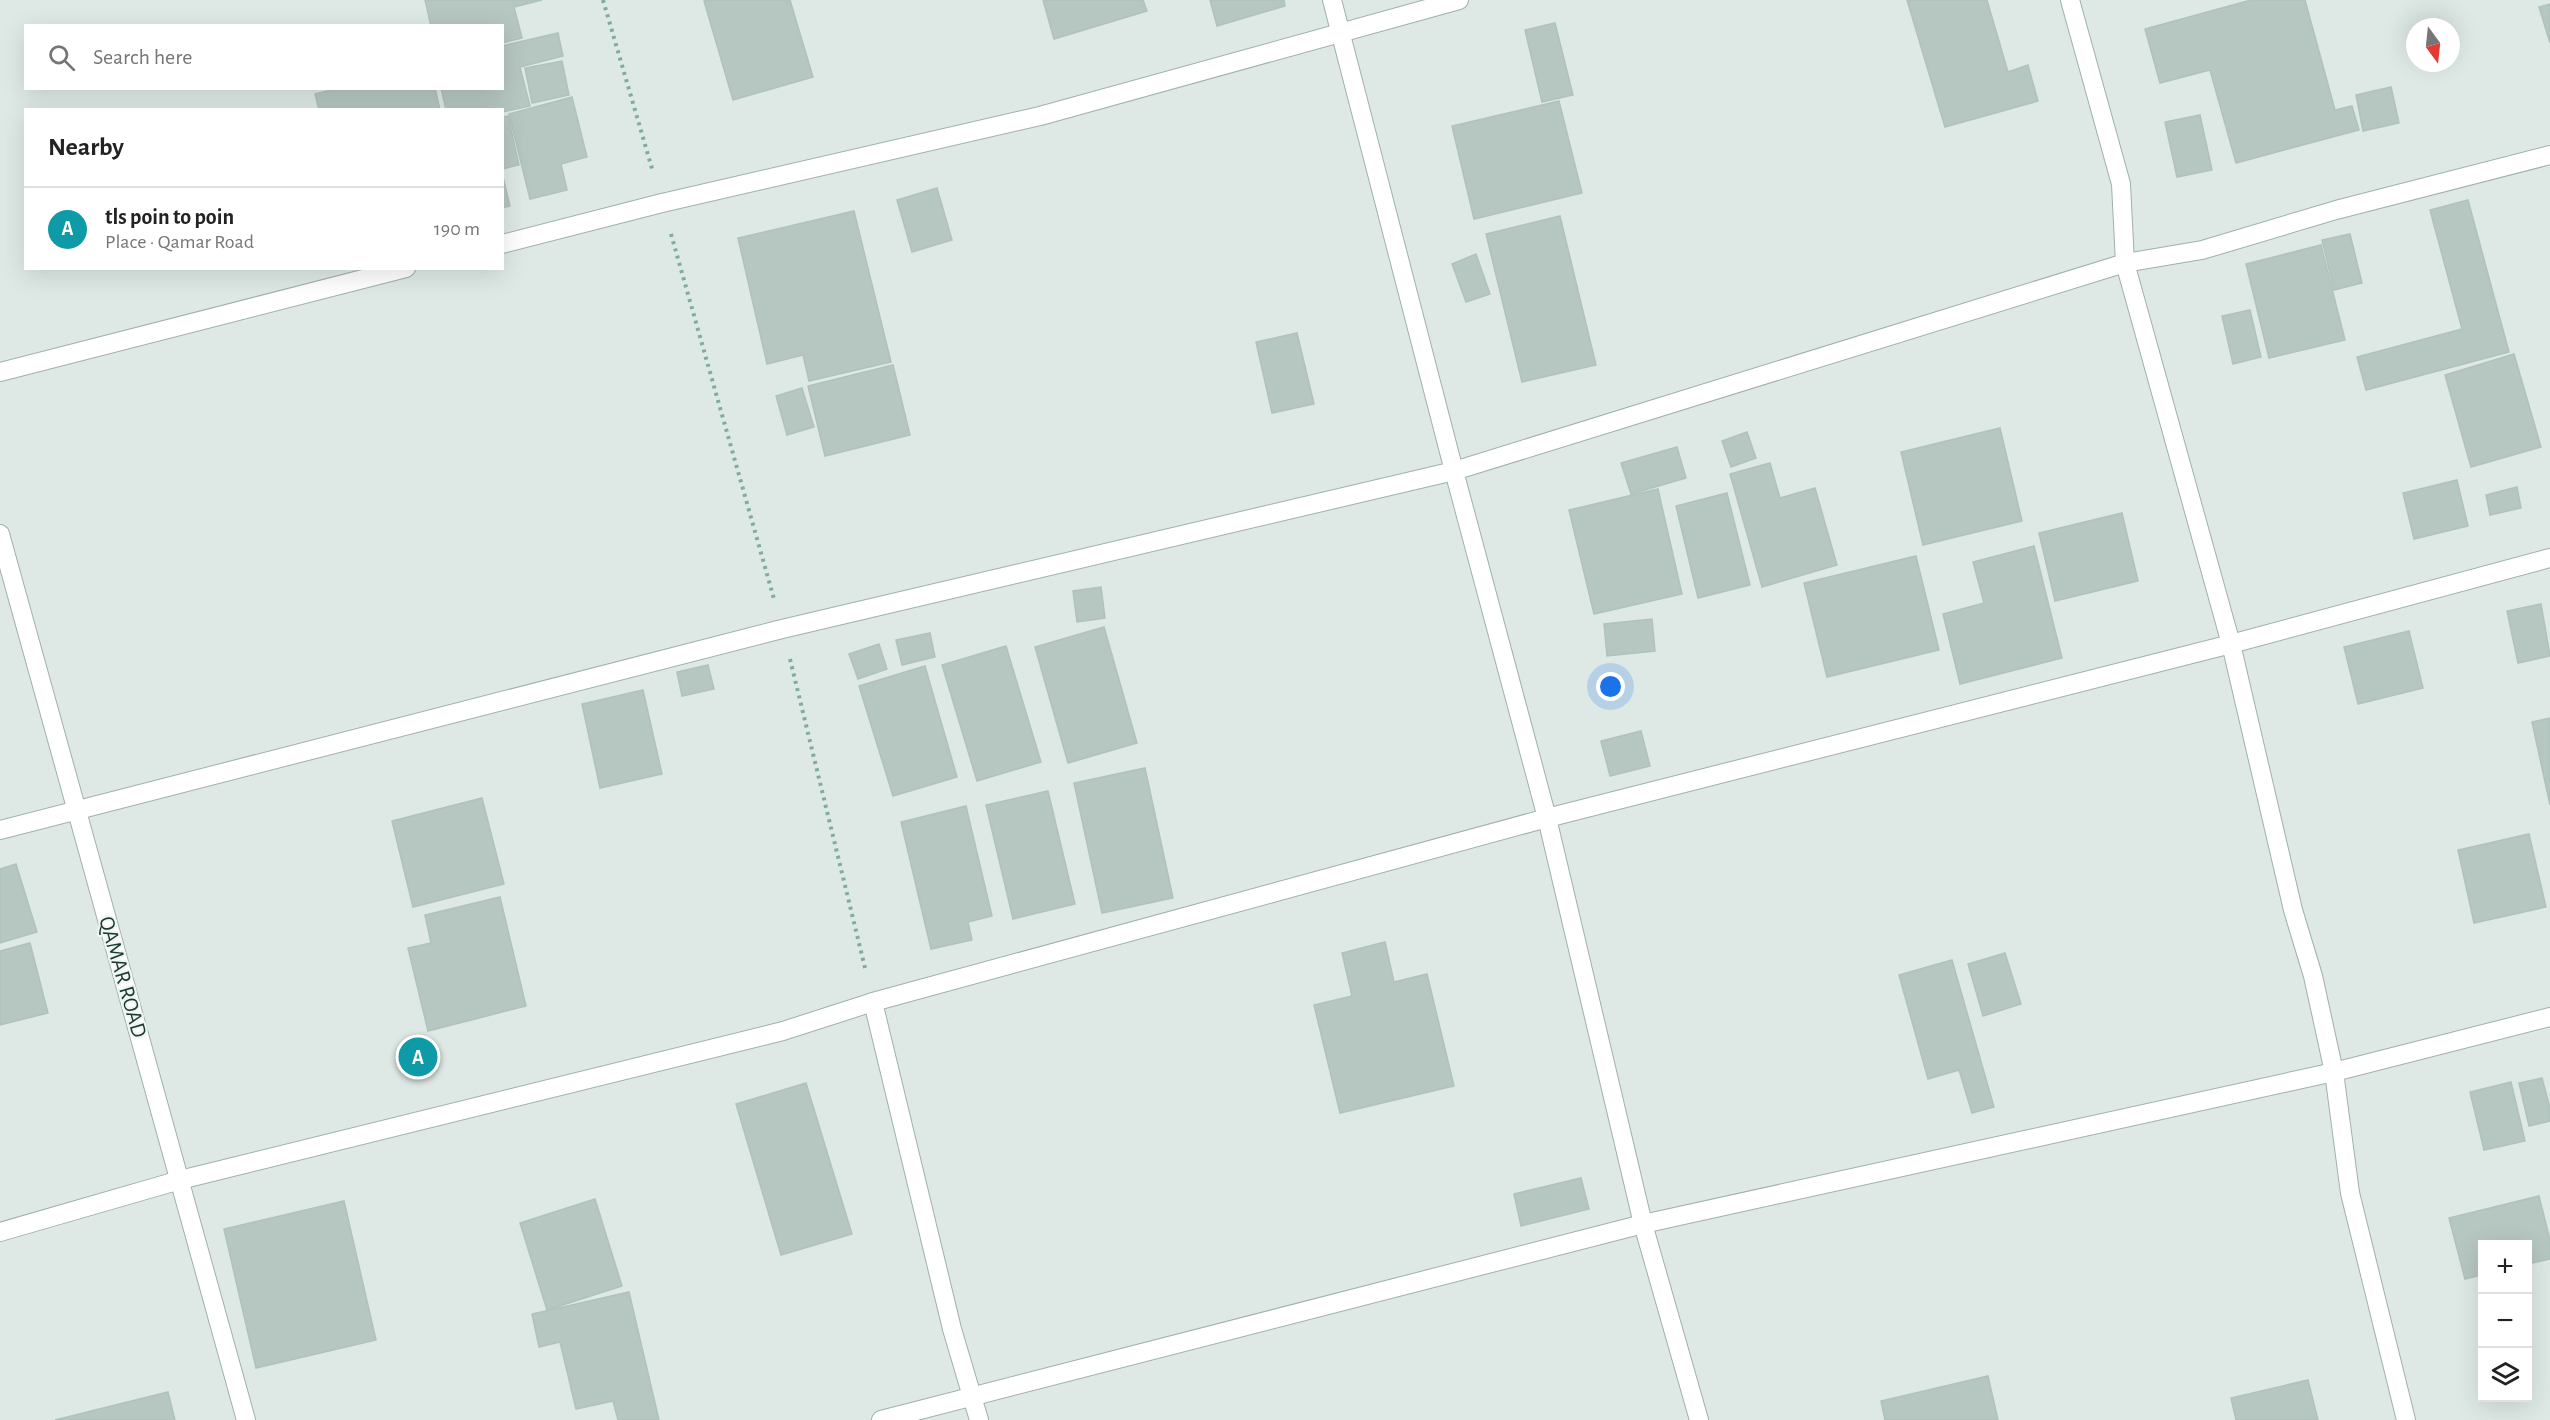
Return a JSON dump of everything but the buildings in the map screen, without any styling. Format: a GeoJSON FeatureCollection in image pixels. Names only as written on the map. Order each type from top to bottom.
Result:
{"type":"FeatureCollection","features":[{"type":"Feature","properties":{"kind":"street"},"geometry":{"type":"LineString","coordinates":[[1332,0],[1547,818],[1643,1224],[1699,1420]]}},
{"type":"Feature","properties":{"kind":"street"},"geometry":{"type":"LineString","coordinates":[[504,243],[662,203],[1040,116],[1459,0]]}},
{"type":"Feature","properties":{"kind":"street"},"geometry":{"type":"LineString","coordinates":[[2070,0],[2121,184],[2125,263],[2231,644],[2267,805],[2293,910],[2313,976],[2334,1072],[2350,1193],[2390,1363],[2406,1420]]}},
{"type":"Feature","properties":{"kind":"street"},"geometry":{"type":"LineString","coordinates":[[0,830],[782,628],[1454,471],[2125,263],[2202,250],[2336,210],[2550,154]]}},
{"type":"Feature","properties":{"kind":"street"},"geometry":{"type":"LineString","coordinates":[[0,372],[397,270]]}},
{"type":"Feature","properties":{"kind":"street","name":"QAMAR ROAD"},"geometry":{"type":"LineString","coordinates":[[0,534],[246,1420]]}},
{"type":"Feature","properties":{"kind":"street"},"geometry":{"type":"LineString","coordinates":[[0,1232],[180,1180],[783,1031],[873,1002],[1547,818],[2231,644],[2550,558]]}},
{"type":"Feature","properties":{"kind":"street"},"geometry":{"type":"LineString","coordinates":[[873,1002],[952,1329],[970,1396],[979,1420]]}},
{"type":"Feature","properties":{"kind":"street"},"geometry":{"type":"LineString","coordinates":[[881,1420],[1643,1224],[2334,1072],[2550,1017]]}},
{"type":"Feature","properties":{"kind":"path"},"geometry":{"type":"LineString","coordinates":[[603,0],[782,628],[873,1002]]}},
{"type":"Feature","properties":{"kind":"place","name":"tls poin to poin"},"geometry":{"type":"Point","coordinates":[418,1057]}}]}
